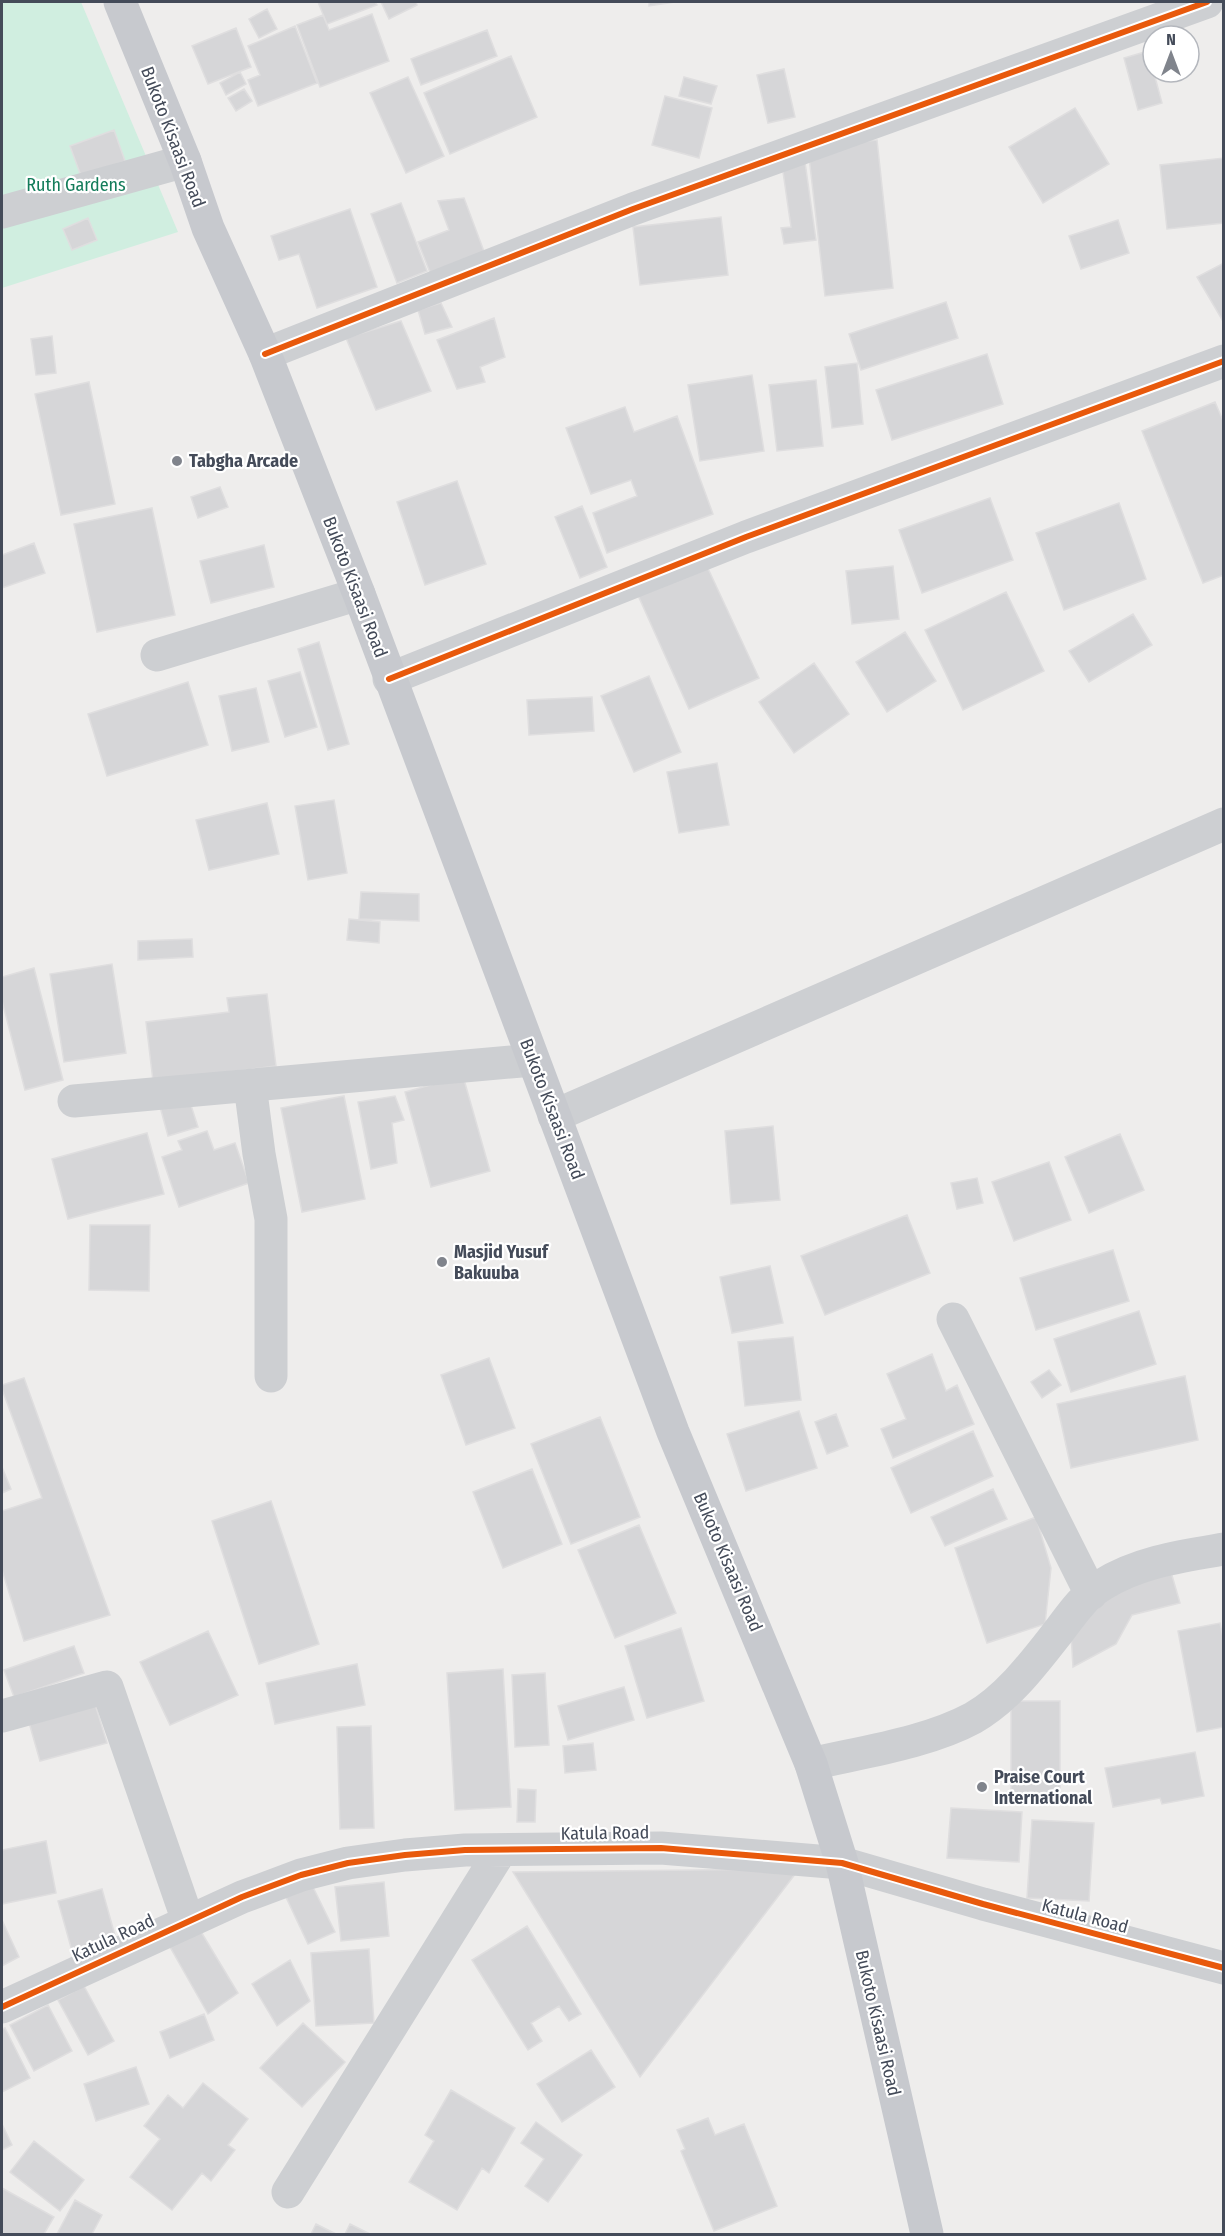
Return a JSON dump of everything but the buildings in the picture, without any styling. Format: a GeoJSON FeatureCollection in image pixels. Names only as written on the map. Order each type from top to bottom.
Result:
{"type":"FeatureCollection","features":[{"type":"Feature","properties":{"kind":"main road","name":"Bukoto Kisaasi Road"},"geometry":{"type":"LineString","coordinates":[[120,2],[185,161],[207,228],[265,354],[359,594],[673,1432],[811,1764],[842,1863],[927,2235]]}},
{"type":"Feature","properties":{"kind":"street"},"geometry":{"type":"LineString","coordinates":[[265,354],[633,208],[1207,2]]}},
{"type":"Feature","properties":{"kind":"street"},"geometry":{"type":"LineString","coordinates":[[2,212],[185,161]]}},
{"type":"Feature","properties":{"kind":"street"},"geometry":{"type":"LineString","coordinates":[[389,678],[746,537],[1224,361]]}},
{"type":"Feature","properties":{"kind":"street"},"geometry":{"type":"LineString","coordinates":[[157,655],[359,594]]}},
{"type":"Feature","properties":{"kind":"street"},"geometry":{"type":"LineString","coordinates":[[554,1116],[1224,824]]}},
{"type":"Feature","properties":{"kind":"street"},"geometry":{"type":"LineString","coordinates":[[74,1101],[533,1060]]}},
{"type":"Feature","properties":{"kind":"street"},"geometry":{"type":"LineString","coordinates":[[249,1085],[271,1219],[272,1376]]}},
{"type":"Feature","properties":{"kind":"street"},"geometry":{"type":"LineString","coordinates":[[953,1319],[1090,1594]]}},
{"type":"Feature","properties":{"kind":"street"},"geometry":{"type":"LineString","coordinates":[[811,1764],[931,1736],[973,1718],[1007,1693],[1090,1594],[1101,1585],[1131,1569],[1224,1549]]}},
{"type":"Feature","properties":{"kind":"street"},"geometry":{"type":"LineString","coordinates":[[2,1716],[107,1687],[188,1921]]}},
{"type":"Feature","properties":{"kind":"street","name":"Katula Road"},"geometry":{"type":"LineString","coordinates":[[2,2007],[242,1896],[302,1875],[348,1863],[405,1855],[501,1850],[661,1848],[842,1863],[982,1904],[1224,1968]]}},
{"type":"Feature","properties":{"kind":"street"},"geometry":{"type":"LineString","coordinates":[[288,2192],[501,1850]]}},
{"type":"Feature","properties":{"kind":"green space","name":"Ruth Gardens"},"geometry":{"type":"Polygon","coordinates":[[[2,2],[81,2],[178,232],[2,288],[2,2]]]}},
{"type":"Feature","properties":{"kind":"cycle path"},"geometry":{"type":"LineString","coordinates":[[265,354],[633,209],[1207,2]]}},
{"type":"Feature","properties":{"kind":"cycle path"},"geometry":{"type":"LineString","coordinates":[[389,679],[746,537],[1224,361]]}},
{"type":"Feature","properties":{"kind":"cycle path"},"geometry":{"type":"LineString","coordinates":[[2,2007],[242,1897],[301,1875],[348,1863],[465,1850],[661,1848],[842,1863],[983,1904],[1224,1968]]}},
{"type":"Feature","properties":{"kind":"place","name":"Tabgha Arcade"},"geometry":{"type":"Point","coordinates":[177,461]}},
{"type":"Feature","properties":{"kind":"place","name":"Masjid Yusuf Bakuuba"},"geometry":{"type":"Point","coordinates":[442,1262]}},
{"type":"Feature","properties":{"kind":"place","name":"Praise Court International"},"geometry":{"type":"Point","coordinates":[982,1787]}}]}
